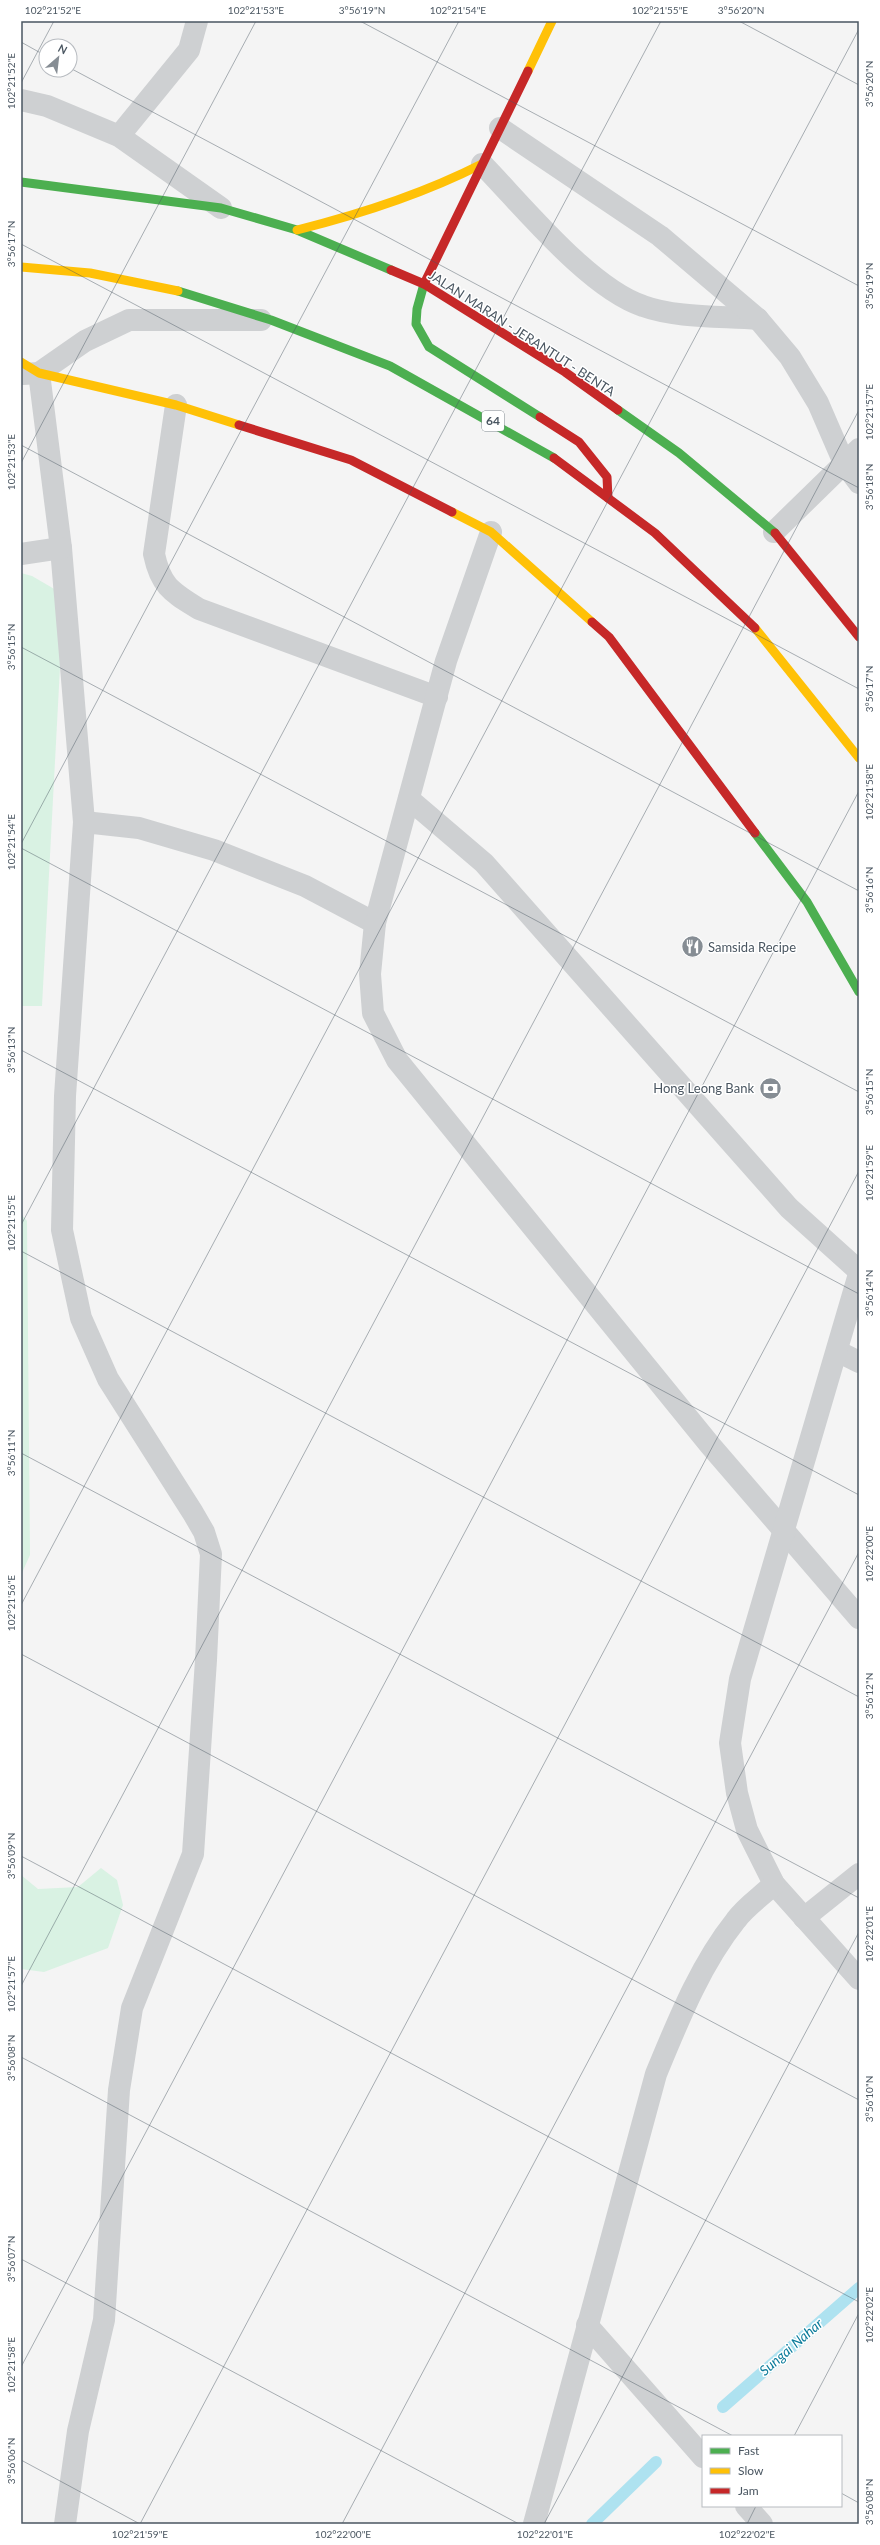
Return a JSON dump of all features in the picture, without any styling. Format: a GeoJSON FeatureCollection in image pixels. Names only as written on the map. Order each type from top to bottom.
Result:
{"type":"FeatureCollection","features":[{"type":"Feature","properties":{"kind":"main road"},"geometry":{"type":"LineString","coordinates":[[552,21],[424,284],[414,319],[418,334],[429,347],[579,442],[607,477],[608,498]]}},
{"type":"Feature","properties":{"kind":"main road"},"geometry":{"type":"LineString","coordinates":[[297,230],[392,205],[443,185],[482,164]]}},
{"type":"Feature","properties":{"kind":"main road","name":"JALAN MARAN - JERANTUT - BENTA"},"geometry":{"type":"LineString","coordinates":[[21,182],[221,208],[297,230],[424,284],[565,372],[679,452],[774,532],[859,637]]}},
{"type":"Feature","properties":{"kind":"main road","name":"64"},"geometry":{"type":"LineString","coordinates":[[21,267],[90,273],[182,292],[271,320],[390,366],[543,450],[655,533],[750,622],[853,747],[859,758]]}},
{"type":"Feature","properties":{"kind":"main road"},"geometry":{"type":"LineString","coordinates":[[27,370],[176,405],[351,460],[490,532],[609,637],[807,902],[859,992]]}},
{"type":"Feature","properties":{"kind":"street"},"geometry":{"type":"LineString","coordinates":[[118,136],[189,50],[197,21]]}},
{"type":"Feature","properties":{"kind":"street"},"geometry":{"type":"LineString","coordinates":[[21,100],[47,106],[118,136],[221,208]]}},
{"type":"Feature","properties":{"kind":"street"},"geometry":{"type":"LineString","coordinates":[[500,128],[660,236],[758,319],[790,357],[852,456],[859,483]]}},
{"type":"Feature","properties":{"kind":"street"},"geometry":{"type":"LineString","coordinates":[[482,164],[573,258],[612,291],[643,306],[671,312],[758,319]]}},
{"type":"Feature","properties":{"kind":"street"},"geometry":{"type":"LineString","coordinates":[[65,2524],[78,2431],[104,2320],[119,2090],[128,2028],[132,2008],[193,1854],[211,1554],[204,1532],[108,1378],[82,1318],[62,1230],[66,1088],[84,822],[61,548],[27,370],[85,340],[129,320],[271,320]]}},
{"type":"Feature","properties":{"kind":"street"},"geometry":{"type":"LineString","coordinates":[[176,405],[154,554],[158,575],[173,593],[199,609],[437,697]]}},
{"type":"Feature","properties":{"kind":"street"},"geometry":{"type":"LineString","coordinates":[[774,532],[852,456]]}},
{"type":"Feature","properties":{"kind":"street"},"geometry":{"type":"LineString","coordinates":[[490,532],[446,661],[375,923],[370,974],[373,1013],[397,1060],[710,1445],[859,1618]]}},
{"type":"Feature","properties":{"kind":"street"},"geometry":{"type":"LineString","coordinates":[[21,554],[61,548]]}},
{"type":"Feature","properties":{"kind":"street"},"geometry":{"type":"LineString","coordinates":[[409,799],[484,863],[789,1208],[859,1271]]}},
{"type":"Feature","properties":{"kind":"street"},"geometry":{"type":"LineString","coordinates":[[84,822],[139,828],[214,850],[305,886],[375,923]]}},
{"type":"Feature","properties":{"kind":"street"},"geometry":{"type":"LineString","coordinates":[[859,1274],[785,1532],[740,1679],[730,1743],[737,1793],[747,1830],[774,1884],[859,1979]]}},
{"type":"Feature","properties":{"kind":"street"},"geometry":{"type":"LineString","coordinates":[[837,1351],[859,1362]]}},
{"type":"Feature","properties":{"kind":"street"},"geometry":{"type":"LineString","coordinates":[[804,1918],[859,1874]]}},
{"type":"Feature","properties":{"kind":"street"},"geometry":{"type":"LineString","coordinates":[[534,2524],[656,2074],[680,2015],[710,1960],[736,1919],[774,1884]]}},
{"type":"Feature","properties":{"kind":"street"},"geometry":{"type":"LineString","coordinates":[[587,2325],[702,2456]]}},
{"type":"Feature","properties":{"kind":"street"},"geometry":{"type":"LineString","coordinates":[[747,2507],[762,2524]]}},
{"type":"Feature","properties":{"kind":"green space"},"geometry":{"type":"Polygon","coordinates":[[[21,573],[32,576],[56,590],[63,611],[42,1006],[21,1006],[21,573]]]}},
{"type":"Feature","properties":{"kind":"green space"},"geometry":{"type":"Polygon","coordinates":[[[21,1214],[27,1221],[30,1555],[21,1575],[21,1214]]]}},
{"type":"Feature","properties":{"kind":"green space"},"geometry":{"type":"Polygon","coordinates":[[[101,1868],[117,1880],[123,1905],[108,1948],[44,1972],[21,1969],[21,1875],[38,1889],[78,1887],[101,1868]]]}},
{"type":"Feature","properties":{"kind":"waterway","name":"Sungai Nahar"},"geometry":{"type":"LineString","coordinates":[[723,2407],[859,2288]]}},
{"type":"Feature","properties":{"kind":"waterway","name":"Sungai Nahar"},"geometry":{"type":"LineString","coordinates":[[592,2524],[656,2462]]}},
{"type":"Feature","properties":{"kind":"traffic: fast"},"geometry":{"type":"LineString","coordinates":[[21,182],[221,208],[297,230],[391,270]]}},
{"type":"Feature","properties":{"kind":"traffic: fast"},"geometry":{"type":"LineString","coordinates":[[424,284],[417,309],[416,324],[429,347],[540,417]]}},
{"type":"Feature","properties":{"kind":"traffic: fast"},"geometry":{"type":"LineString","coordinates":[[178,291],[271,320],[390,366],[554,458]]}},
{"type":"Feature","properties":{"kind":"traffic: fast"},"geometry":{"type":"LineString","coordinates":[[618,410],[679,453],[775,533]]}},
{"type":"Feature","properties":{"kind":"traffic: fast"},"geometry":{"type":"LineString","coordinates":[[755,833],[807,902],[859,992]]}},
{"type":"Feature","properties":{"kind":"traffic: slow"},"geometry":{"type":"LineString","coordinates":[[528,71],[552,21]]}},
{"type":"Feature","properties":{"kind":"traffic: slow"},"geometry":{"type":"LineString","coordinates":[[297,230],[368,210],[414,194],[482,164]]}},
{"type":"Feature","properties":{"kind":"traffic: slow"},"geometry":{"type":"LineString","coordinates":[[21,267],[90,273],[178,291]]}},
{"type":"Feature","properties":{"kind":"traffic: slow"},"geometry":{"type":"LineString","coordinates":[[21,362],[39,373],[176,405],[239,425]]}},
{"type":"Feature","properties":{"kind":"traffic: slow"},"geometry":{"type":"LineString","coordinates":[[452,512],[491,532],[592,622]]}},
{"type":"Feature","properties":{"kind":"traffic: slow"},"geometry":{"type":"LineString","coordinates":[[755,628],[859,758]]}},
{"type":"Feature","properties":{"kind":"traffic: jam"},"geometry":{"type":"LineString","coordinates":[[424,284],[528,71]]}},
{"type":"Feature","properties":{"kind":"traffic: jam"},"geometry":{"type":"LineString","coordinates":[[391,270],[424,284],[565,372],[618,410]]}},
{"type":"Feature","properties":{"kind":"traffic: jam"},"geometry":{"type":"LineString","coordinates":[[540,417],[579,442],[607,477],[608,498]]}},
{"type":"Feature","properties":{"kind":"traffic: jam"},"geometry":{"type":"LineString","coordinates":[[239,425],[351,460],[452,512]]}},
{"type":"Feature","properties":{"kind":"traffic: jam"},"geometry":{"type":"LineString","coordinates":[[554,458],[655,533],[755,628]]}},
{"type":"Feature","properties":{"kind":"traffic: jam"},"geometry":{"type":"LineString","coordinates":[[775,533],[859,637]]}},
{"type":"Feature","properties":{"kind":"traffic: jam"},"geometry":{"type":"LineString","coordinates":[[592,622],[609,637],[755,833]]}},
{"type":"Feature","properties":{"kind":"place","name":"Samsida Recipe"},"geometry":{"type":"Point","coordinates":[692,947]}},
{"type":"Feature","properties":{"kind":"place","name":"Hong Leong Bank"},"geometry":{"type":"Point","coordinates":[770,1088]}}]}
